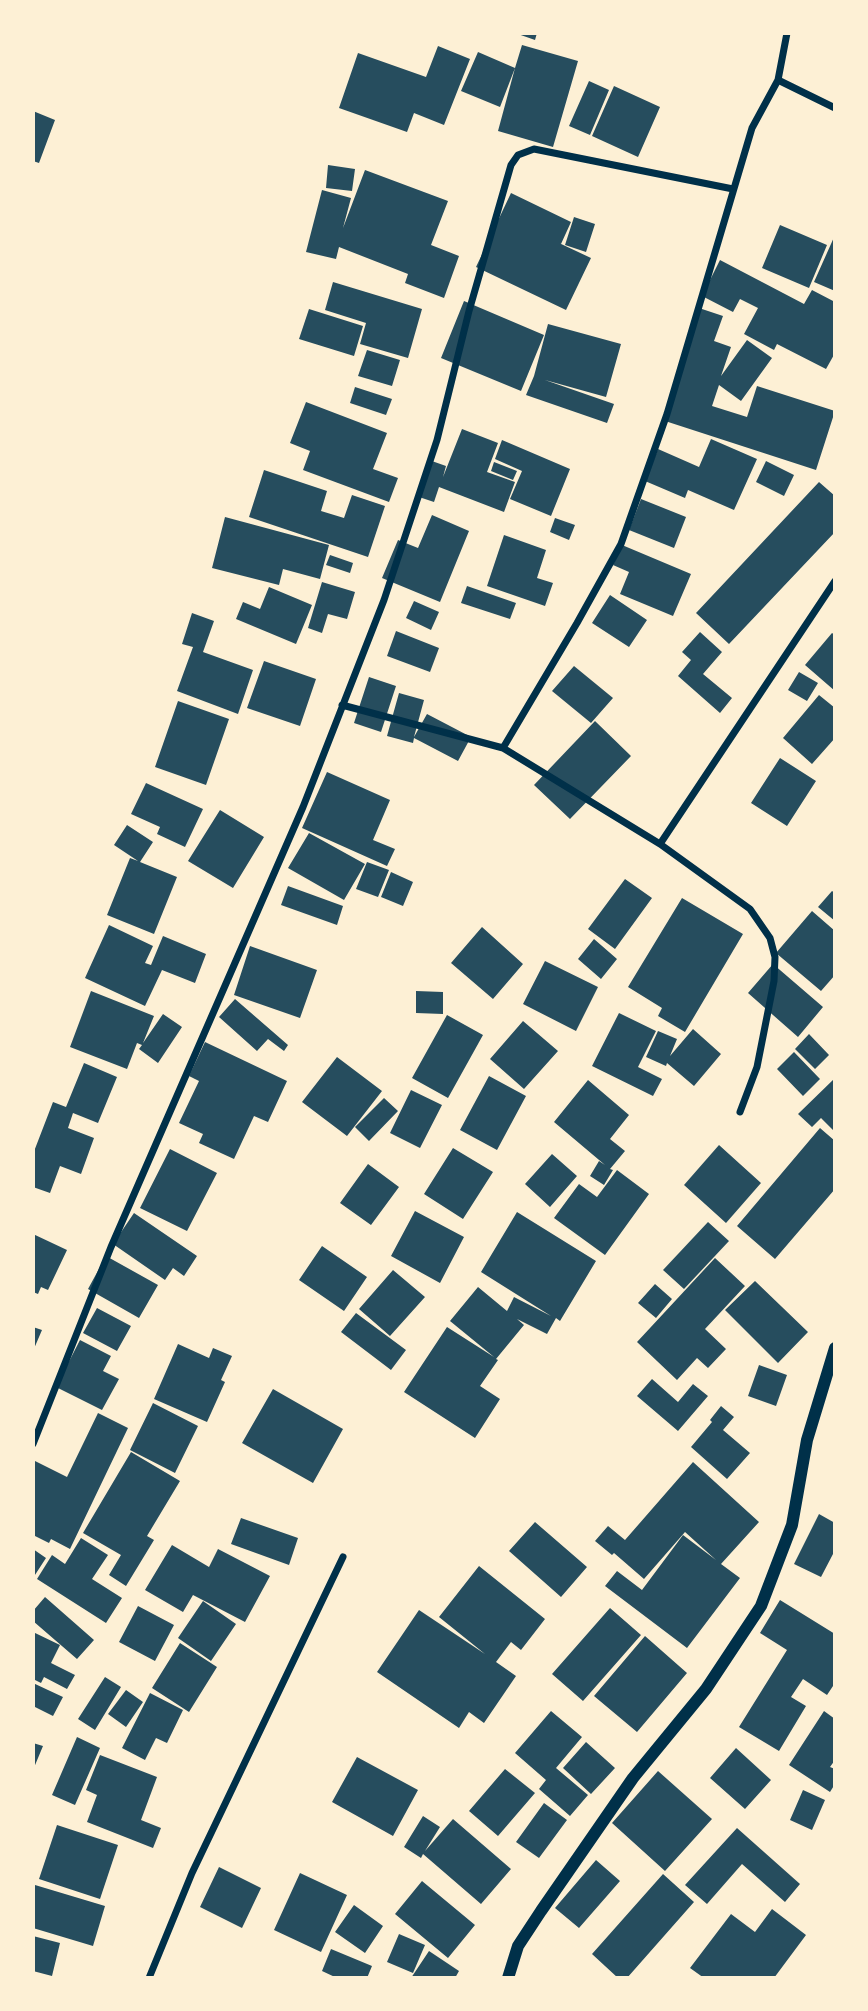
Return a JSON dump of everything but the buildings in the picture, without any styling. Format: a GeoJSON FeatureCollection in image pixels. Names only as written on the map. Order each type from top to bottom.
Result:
{"type":"FeatureCollection","features":[{"type":"Feature","properties":{"kind":"street"},"geometry":{"type":"LineString","coordinates":[[503,748],[578,624],[621,544],[667,414],[752,128],[778,80],[787,33]]}},
{"type":"Feature","properties":{"kind":"street"},"geometry":{"type":"LineString","coordinates":[[778,80],[835,108]]}},
{"type":"Feature","properties":{"kind":"street"},"geometry":{"type":"LineString","coordinates":[[33,1444],[111,1247],[303,807],[384,600],[437,440],[469,311],[511,165],[518,155],[534,149],[733,189]]}},
{"type":"Feature","properties":{"kind":"street"},"geometry":{"type":"LineString","coordinates":[[660,844],[835,581]]}},
{"type":"Feature","properties":{"kind":"street"},"geometry":{"type":"LineString","coordinates":[[342,705],[503,748],[660,844],[750,909],[770,938],[775,957],[774,981],[757,1067],[740,1112]]}},
{"type":"Feature","properties":{"kind":"street"},"geometry":{"type":"LineString","coordinates":[[508,1978],[518,1945],[541,1911],[633,1778],[706,1689],[761,1606],[792,1525],[807,1440],[834,1350]]}},
{"type":"Feature","properties":{"kind":"street"},"geometry":{"type":"LineString","coordinates":[[149,1978],[192,1873],[343,1557]]}}]}
